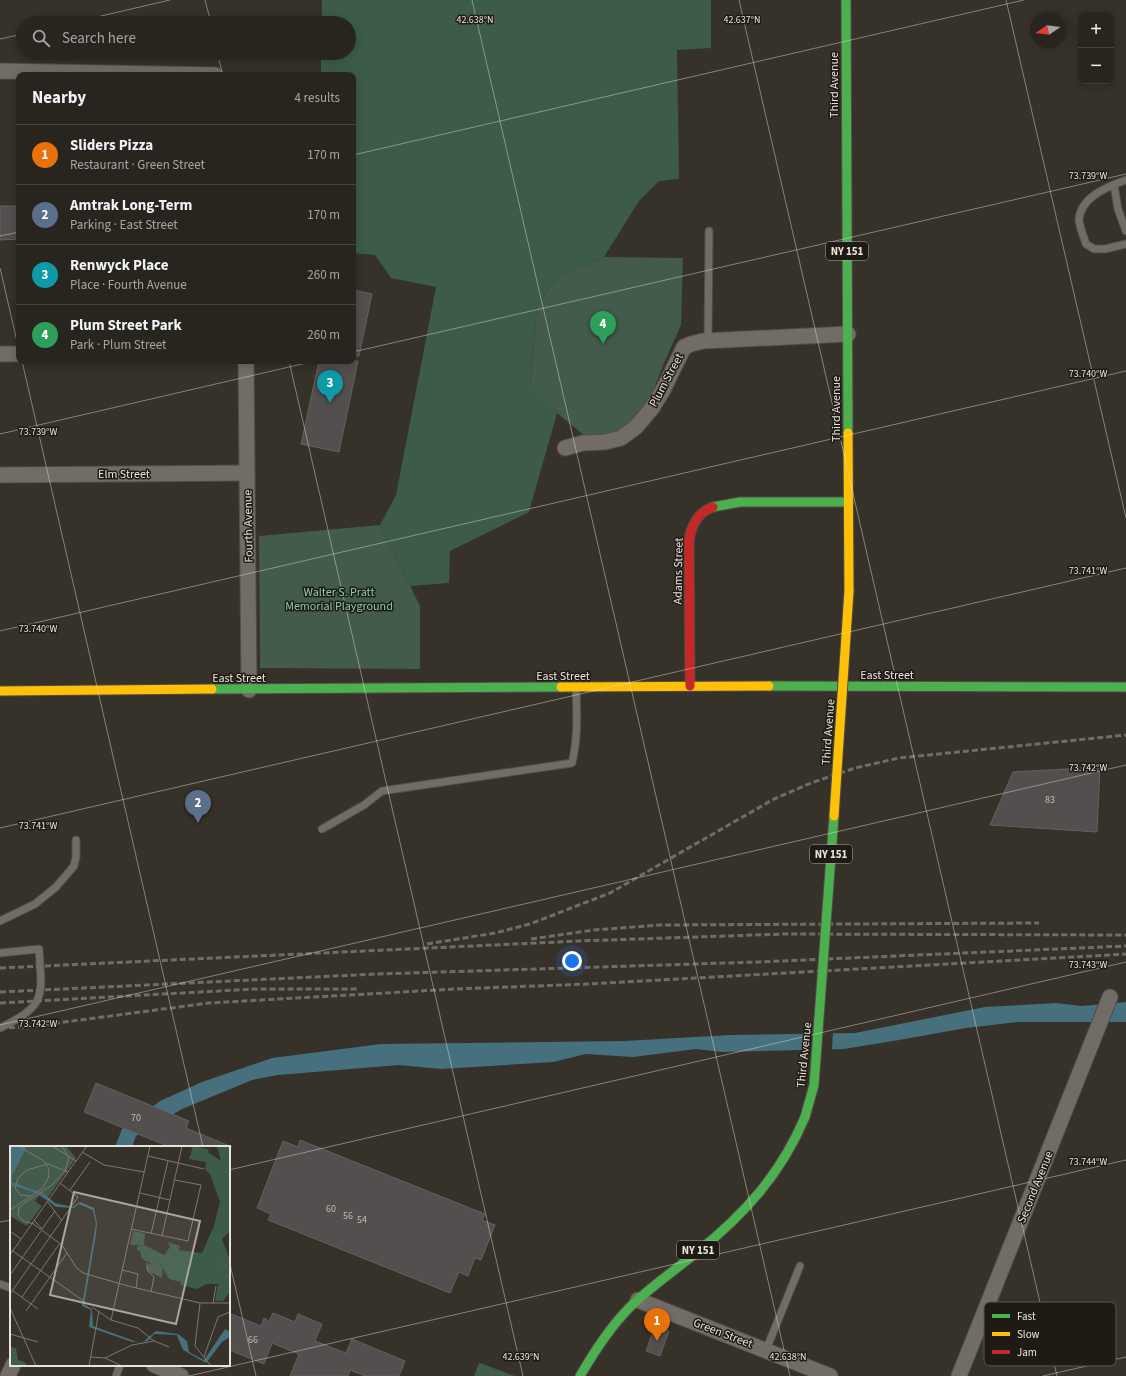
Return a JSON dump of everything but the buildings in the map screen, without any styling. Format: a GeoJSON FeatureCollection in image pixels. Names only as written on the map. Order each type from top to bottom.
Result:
{"type":"FeatureCollection","features":[{"type":"Feature","properties":{"kind":"main road","name":"Third Avenue"},"geometry":{"type":"LineString","coordinates":[[580,1376],[608,1332],[622,1315],[735,1219],[771,1180],[798,1136],[806,1117],[814,1085],[849,591],[846,0]]}},
{"type":"Feature","properties":{"kind":"main road","name":"Adams Street"},"geometry":{"type":"LineString","coordinates":[[690,686],[688,546],[689,534],[698,516],[705,510],[712,507],[734,503],[849,502]]}},
{"type":"Feature","properties":{"kind":"main road","name":"East Street"},"geometry":{"type":"LineString","coordinates":[[0,691],[690,686],[1126,687]]}},
{"type":"Feature","properties":{"kind":"street"},"geometry":{"type":"LineString","coordinates":[[0,71],[54,72]]}},
{"type":"Feature","properties":{"kind":"street","name":"Plum Street"},"geometry":{"type":"LineString","coordinates":[[565,448],[583,443],[605,442],[621,438],[636,427],[652,408],[663,390],[684,347],[691,344],[708,341],[848,334]]}},
{"type":"Feature","properties":{"kind":"street"},"geometry":{"type":"LineString","coordinates":[[0,354],[16,354]]}},
{"type":"Feature","properties":{"kind":"street","name":"Fourth Avenue"},"geometry":{"type":"LineString","coordinates":[[246,364],[249,690]]}},
{"type":"Feature","properties":{"kind":"street","name":"Elm Street"},"geometry":{"type":"LineString","coordinates":[[0,475],[247,473]]}},
{"type":"Feature","properties":{"kind":"street","name":"Second Avenue"},"geometry":{"type":"LineString","coordinates":[[989,1302],[1110,997]]}},
{"type":"Feature","properties":{"kind":"street","name":"Green Street"},"geometry":{"type":"LineString","coordinates":[[638,1300],[830,1376]]}},
{"type":"Feature","properties":{"kind":"street","name":"Second Avenue"},"geometry":{"type":"LineString","coordinates":[[959,1376],[984,1314]]}},
{"type":"Feature","properties":{"kind":"street"},"geometry":{"type":"LineString","coordinates":[[8,1376],[13,1366]]}},
{"type":"Feature","properties":{"kind":"lane"},"geometry":{"type":"LineString","coordinates":[[1126,180],[1102,190],[1085,203],[1079,219],[1086,244],[1094,249],[1104,249],[1126,244]]}},
{"type":"Feature","properties":{"kind":"lane"},"geometry":{"type":"LineString","coordinates":[[1114,185],[1118,209],[1126,231]]}},
{"type":"Feature","properties":{"kind":"lane"},"geometry":{"type":"LineString","coordinates":[[708,341],[710,231]]}},
{"type":"Feature","properties":{"kind":"lane"},"geometry":{"type":"LineString","coordinates":[[322,830],[364,805],[382,791],[572,763],[576,747],[577,732],[576,688]]}},
{"type":"Feature","properties":{"kind":"lane"},"geometry":{"type":"LineString","coordinates":[[0,921],[35,904],[56,887],[74,866],[76,857],[76,840]]}},
{"type":"Feature","properties":{"kind":"lane"},"geometry":{"type":"LineString","coordinates":[[0,953],[39,949],[40,996],[35,1006],[23,1015],[0,1028]]}},
{"type":"Feature","properties":{"kind":"lane"},"geometry":{"type":"LineString","coordinates":[[766,1350],[800,1266]]}},
{"type":"Feature","properties":{"kind":"lane"},"geometry":{"type":"LineString","coordinates":[[0,1284],[10,1288]]}},
{"type":"Feature","properties":{"kind":"lane"},"geometry":{"type":"LineString","coordinates":[[116,1376],[120,1366]]}},
{"type":"Feature","properties":{"kind":"green space"},"geometry":{"type":"Polygon","coordinates":[[[322,0],[711,0],[711,48],[677,50],[679,179],[659,181],[639,201],[604,257],[558,277],[537,305],[530,384],[557,413],[529,512],[450,551],[449,583],[410,586],[380,525],[396,495],[436,287],[391,278],[375,255],[356,253],[356,72],[321,72],[321,60],[356,60],[356,16],[322,16],[322,0]]]}},
{"type":"Feature","properties":{"kind":"green space"},"geometry":{"type":"Polygon","coordinates":[[[604,257],[683,258],[681,325],[651,397],[638,417],[617,433],[586,437],[557,413],[530,385],[537,305],[558,277],[604,257]]]}},
{"type":"Feature","properties":{"kind":"green space","name":"Walter S. Pratt Memorial Playground"},"geometry":{"type":"Polygon","coordinates":[[[380,525],[420,606],[420,669],[260,668],[259,536],[380,525]]]}},
{"type":"Feature","properties":{"kind":"green space"},"geometry":{"type":"Polygon","coordinates":[[[480,1363],[515,1376],[474,1376],[480,1363]]]}},
{"type":"Feature","properties":{"kind":"water"},"geometry":{"type":"Polygon","coordinates":[[[1126,1002],[1126,1022],[1018,1022],[966,1028],[844,1049],[722,1052],[696,1049],[633,1057],[586,1054],[553,1062],[441,1069],[399,1065],[278,1075],[252,1080],[182,1109],[136,1136],[132,1146],[115,1146],[122,1129],[160,1101],[202,1082],[272,1058],[381,1044],[624,1041],[731,1035],[855,1033],[985,1007],[1056,1003],[1082,1006],[1126,1002]]]}},
{"type":"Feature","properties":{"kind":"pier"},"geometry":{"type":"Polygon","coordinates":[[[833,1031],[832,1051],[804,1052],[806,1032],[833,1031]]]}},
{"type":"Feature","properties":{"kind":"railway"},"geometry":{"type":"LineString","coordinates":[[427,944],[495,933],[530,924],[610,893],[774,799],[811,783],[855,768],[899,758],[1126,735]]}},
{"type":"Feature","properties":{"kind":"railway"},"geometry":{"type":"LineString","coordinates":[[531,939],[594,930],[660,925],[1039,923]]}},
{"type":"Feature","properties":{"kind":"railway"},"geometry":{"type":"LineString","coordinates":[[0,968],[579,941],[785,934],[1126,935]]}},
{"type":"Feature","properties":{"kind":"railway"},"geometry":{"type":"LineString","coordinates":[[0,992],[377,974],[758,962],[1126,946]]}},
{"type":"Feature","properties":{"kind":"railway"},"geometry":{"type":"LineString","coordinates":[[0,1028],[27,1027],[209,1003],[455,989],[589,984],[1126,954]]}},
{"type":"Feature","properties":{"kind":"railway"},"geometry":{"type":"LineString","coordinates":[[0,1003],[255,989],[359,989]]}},
{"type":"Feature","properties":{"kind":"traffic: fast"},"geometry":{"type":"LineString","coordinates":[[846,0],[848,433]]}},
{"type":"Feature","properties":{"kind":"traffic: fast"},"geometry":{"type":"LineString","coordinates":[[713,507],[740,502],[849,502]]}},
{"type":"Feature","properties":{"kind":"traffic: fast"},"geometry":{"type":"LineString","coordinates":[[769,686],[1126,687]]}},
{"type":"Feature","properties":{"kind":"traffic: fast"},"geometry":{"type":"LineString","coordinates":[[212,689],[561,687]]}},
{"type":"Feature","properties":{"kind":"traffic: fast"},"geometry":{"type":"LineString","coordinates":[[805,1117],[814,1085],[834,816]]}},
{"type":"Feature","properties":{"kind":"traffic: fast"},"geometry":{"type":"LineString","coordinates":[[580,1376],[603,1340],[630,1307],[730,1224],[760,1192],[785,1157],[805,1117]]}},
{"type":"Feature","properties":{"kind":"traffic: slow"},"geometry":{"type":"LineString","coordinates":[[848,433],[849,591]]}},
{"type":"Feature","properties":{"kind":"traffic: slow"},"geometry":{"type":"LineString","coordinates":[[834,816],[849,591]]}},
{"type":"Feature","properties":{"kind":"traffic: slow"},"geometry":{"type":"LineString","coordinates":[[561,687],[769,686]]}},
{"type":"Feature","properties":{"kind":"traffic: slow"},"geometry":{"type":"LineString","coordinates":[[0,691],[212,689]]}},
{"type":"Feature","properties":{"kind":"traffic: jam"},"geometry":{"type":"LineString","coordinates":[[690,686],[689,541],[691,530],[696,520],[703,512],[713,507]]}},
{"type":"Feature","properties":{"kind":"place","name":"Plum Street Park"},"geometry":{"type":"Point","coordinates":[603,344]}},
{"type":"Feature","properties":{"kind":"place","name":"Renwyck Place"},"geometry":{"type":"Point","coordinates":[330,403]}},
{"type":"Feature","properties":{"kind":"place","name":"Amtrak Long-Term"},"geometry":{"type":"Point","coordinates":[198,823]}},
{"type":"Feature","properties":{"kind":"place","name":"Sliders Pizza"},"geometry":{"type":"Point","coordinates":[657,1341]}}]}
